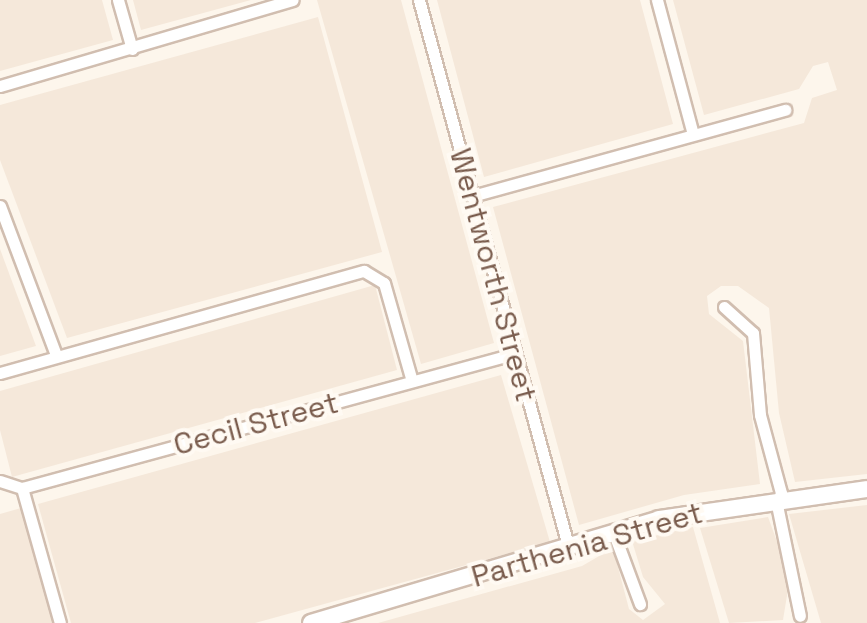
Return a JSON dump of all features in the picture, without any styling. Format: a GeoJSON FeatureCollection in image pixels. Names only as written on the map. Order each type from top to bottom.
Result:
{"type":"FeatureCollection","features":[{"type":"Feature","properties":{"kind":"street"},"geometry":{"type":"LineString","coordinates":[[118,0],[132,49]]}},
{"type":"Feature","properties":{"kind":"street"},"geometry":{"type":"LineString","coordinates":[[0,86],[293,0]]}},
{"type":"Feature","properties":{"kind":"street","name":"Wentworth Street"},"geometry":{"type":"LineString","coordinates":[[419,0],[513,354],[569,549]]}},
{"type":"Feature","properties":{"kind":"street"},"geometry":{"type":"LineString","coordinates":[[657,0],[693,134]]}},
{"type":"Feature","properties":{"kind":"street"},"geometry":{"type":"LineString","coordinates":[[472,196],[785,110]]}},
{"type":"Feature","properties":{"kind":"street"},"geometry":{"type":"LineString","coordinates":[[0,206],[56,355]]}},
{"type":"Feature","properties":{"kind":"street"},"geometry":{"type":"LineString","coordinates":[[0,373],[364,271],[384,283],[412,381]]}},
{"type":"Feature","properties":{"kind":"street"},"geometry":{"type":"LineString","coordinates":[[724,307],[753,333],[760,415],[800,616]]}},
{"type":"Feature","properties":{"kind":"street","name":"Cecil Street"},"geometry":{"type":"LineString","coordinates":[[22,488],[513,354]]}},
{"type":"Feature","properties":{"kind":"street"},"geometry":{"type":"LineString","coordinates":[[0,481],[22,488],[60,623]]}},
{"type":"Feature","properties":{"kind":"street","name":"Parthenia Street"},"geometry":{"type":"LineString","coordinates":[[311,623],[569,549],[613,531],[778,499],[867,489]]}},
{"type":"Feature","properties":{"kind":"street"},"geometry":{"type":"LineString","coordinates":[[613,531],[640,604]]}},
{"type":"Feature","properties":{"kind":"shaded area"},"geometry":{"type":"Polygon","coordinates":[[[0,0],[102,0],[113,40],[0,71],[0,0]]]}},
{"type":"Feature","properties":{"kind":"shaded area"},"geometry":{"type":"Polygon","coordinates":[[[133,0],[251,0],[141,30],[133,0]]]}},
{"type":"Feature","properties":{"kind":"shaded area"},"geometry":{"type":"Polygon","coordinates":[[[317,0],[401,0],[494,343],[421,364],[317,0]]]}},
{"type":"Feature","properties":{"kind":"shaded area"},"geometry":{"type":"Polygon","coordinates":[[[437,0],[640,0],[673,124],[484,177],[437,0]]]}},
{"type":"Feature","properties":{"kind":"shaded area"},"geometry":{"type":"Polygon","coordinates":[[[673,0],[867,0],[867,474],[795,482],[779,413],[769,308],[738,286],[721,286],[707,296],[709,314],[743,341],[760,484],[684,495],[579,525],[493,207],[804,123],[812,98],[837,90],[828,62],[813,66],[799,89],[704,115],[673,0]]]}},
{"type":"Feature","properties":{"kind":"shaded area"},"geometry":{"type":"Polygon","coordinates":[[[318,17],[382,252],[67,338],[0,160],[0,105],[318,17]]]}},
{"type":"Feature","properties":{"kind":"shaded area"},"geometry":{"type":"Polygon","coordinates":[[[0,249],[36,346],[0,356],[0,249]]]}},
{"type":"Feature","properties":{"kind":"shaded area"},"geometry":{"type":"Polygon","coordinates":[[[375,285],[397,370],[12,477],[0,430],[0,391],[375,285]]]}},
{"type":"Feature","properties":{"kind":"shaded area"},"geometry":{"type":"Polygon","coordinates":[[[501,375],[550,542],[255,623],[71,623],[38,504],[501,375]]]}},
{"type":"Feature","properties":{"kind":"shaded area"},"geometry":{"type":"Polygon","coordinates":[[[867,505],[867,623],[821,623],[789,514],[867,505]]]}},
{"type":"Feature","properties":{"kind":"shaded area"},"geometry":{"type":"Polygon","coordinates":[[[21,508],[53,623],[0,623],[0,514],[21,508]]]}},
{"type":"Feature","properties":{"kind":"shaded area"},"geometry":{"type":"Polygon","coordinates":[[[768,517],[790,577],[783,620],[729,623],[700,528],[768,517]]]}},
{"type":"Feature","properties":{"kind":"shaded area"},"geometry":{"type":"Polygon","coordinates":[[[693,527],[720,623],[378,623],[582,566],[613,548],[629,609],[643,620],[665,604],[643,577],[632,541],[693,527]]]}}]}
